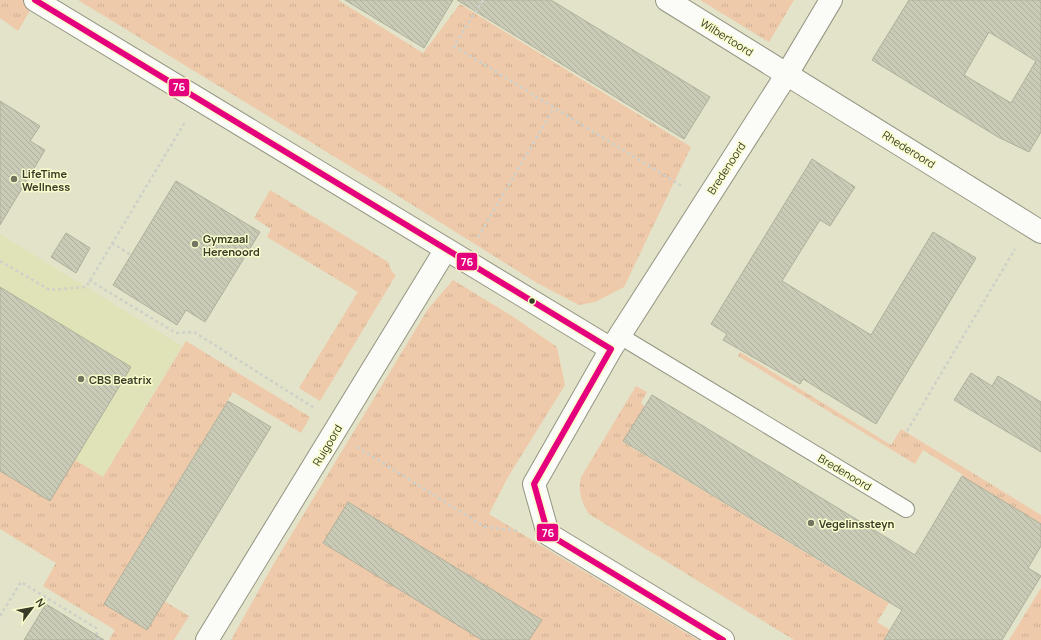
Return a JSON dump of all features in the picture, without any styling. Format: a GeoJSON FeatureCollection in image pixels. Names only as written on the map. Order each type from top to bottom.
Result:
{"type":"FeatureCollection","features":[{"type":"Feature","properties":{"kind":"street"},"geometry":{"type":"LineString","coordinates":[[35,0],[455,255],[615,342],[534,484],[548,534],[723,640]]}},
{"type":"Feature","properties":{"kind":"street","name":"Wilbertoord"},"geometry":{"type":"LineString","coordinates":[[667,0],[787,74]]}},
{"type":"Feature","properties":{"kind":"street","name":"Bredenoord"},"geometry":{"type":"LineString","coordinates":[[615,342],[787,74],[831,0]]}},
{"type":"Feature","properties":{"kind":"street","name":"Rhederoord"},"geometry":{"type":"LineString","coordinates":[[787,74],[1036,228]]}},
{"type":"Feature","properties":{"kind":"street","name":"Ruigoord"},"geometry":{"type":"LineString","coordinates":[[207,640],[337,428],[455,255]]}},
{"type":"Feature","properties":{"kind":"lane","name":"Bredenoord"},"geometry":{"type":"LineString","coordinates":[[615,342],[906,509]]}},
{"type":"Feature","properties":{"kind":"path"},"geometry":{"type":"LineString","coordinates":[[483,0],[454,46],[706,200]]}},
{"type":"Feature","properties":{"kind":"path"},"geometry":{"type":"LineString","coordinates":[[0,261],[50,290],[86,286],[199,100]]}},
{"type":"Feature","properties":{"kind":"path"},"geometry":{"type":"LineString","coordinates":[[455,255],[554,108]]}},
{"type":"Feature","properties":{"kind":"path"},"geometry":{"type":"LineString","coordinates":[[907,431],[1036,228]]}},
{"type":"Feature","properties":{"kind":"path"},"geometry":{"type":"LineString","coordinates":[[112,243],[131,255]]}},
{"type":"Feature","properties":{"kind":"path"},"geometry":{"type":"LineString","coordinates":[[89,280],[176,333],[194,332],[485,527],[548,534]]}},
{"type":"Feature","properties":{"kind":"path"},"geometry":{"type":"LineString","coordinates":[[0,616],[21,582],[96,628],[98,640]]}},
{"type":"Feature","properties":{"kind":"shaded area","name":"CBS Beatrix"},"geometry":{"type":"Polygon","coordinates":[[[0,234],[182,346],[52,561],[0,529],[0,234]]]}},
{"type":"Feature","properties":{"kind":"green space"},"geometry":{"type":"Polygon","coordinates":[[[0,0],[36,0],[18,31],[0,18],[0,0]]]}},
{"type":"Feature","properties":{"kind":"green space"},"geometry":{"type":"Polygon","coordinates":[[[78,0],[338,0],[423,53],[460,4],[691,147],[624,287],[595,302],[579,305],[537,283],[379,184],[78,0]]]}},
{"type":"Feature","properties":{"kind":"green space"},"geometry":{"type":"Polygon","coordinates":[[[700,0],[794,0],[769,42],[700,0]]]}},
{"type":"Feature","properties":{"kind":"green space"},"geometry":{"type":"Polygon","coordinates":[[[270,190],[388,262],[392,272],[396,275],[320,401],[299,388],[358,292],[267,237],[271,229],[254,218],[270,190]]]}},
{"type":"Feature","properties":{"kind":"green space"},"geometry":{"type":"Polygon","coordinates":[[[453,280],[512,316],[557,347],[565,385],[508,477],[489,514],[698,640],[231,640],[273,565],[428,309],[453,280]]]}},
{"type":"Feature","properties":{"kind":"green space"},"geometry":{"type":"Polygon","coordinates":[[[186,341],[310,417],[301,433],[233,392],[104,604],[147,630],[164,601],[189,616],[174,640],[109,640],[115,630],[43,586],[56,563],[0,529],[0,461],[33,434],[103,477],[186,341]]]}},
{"type":"Feature","properties":{"kind":"green space"},"geometry":{"type":"Polygon","coordinates":[[[740,352],[891,445],[901,429],[1041,515],[1041,524],[960,480],[963,475],[923,450],[915,464],[738,356],[740,352]]]}},
{"type":"Feature","properties":{"kind":"green space"},"geometry":{"type":"Polygon","coordinates":[[[636,386],[647,392],[641,403],[645,407],[623,442],[889,603],[877,622],[890,630],[884,640],[794,640],[589,514],[581,496],[581,477],[636,386]]]}},
{"type":"Feature","properties":{"kind":"green space"},"geometry":{"type":"Polygon","coordinates":[[[1041,588],[1041,640],[1009,640],[1041,588]]]}},
{"type":"Feature","properties":{"kind":"building"},"geometry":{"type":"Polygon","coordinates":[[[345,0],[453,0],[424,48],[345,0]]]}},
{"type":"Feature","properties":{"kind":"building"},"geometry":{"type":"Polygon","coordinates":[[[457,0],[551,0],[710,97],[684,139],[457,0]]]}},
{"type":"Feature","properties":{"kind":"building"},"geometry":{"type":"Polygon","coordinates":[[[909,0],[1041,0],[1041,132],[1029,152],[998,137],[872,60],[909,0]],[[989,32],[964,75],[1011,103],[1036,61],[989,32]]]}},
{"type":"Feature","properties":{"kind":"building","name":"LifeTime Wellness"},"geometry":{"type":"Polygon","coordinates":[[[0,101],[40,126],[30,141],[45,150],[0,225],[0,101]]]}},
{"type":"Feature","properties":{"kind":"building"},"geometry":{"type":"Polygon","coordinates":[[[812,159],[855,187],[830,226],[820,220],[782,281],[871,335],[933,232],[976,258],[876,424],[803,379],[800,384],[723,340],[727,334],[711,324],[812,159]]]}},
{"type":"Feature","properties":{"kind":"building","name":"Gymzaal Herenoord"},"geometry":{"type":"Polygon","coordinates":[[[176,181],[260,232],[205,322],[186,310],[177,325],[113,285],[176,181]]]}},
{"type":"Feature","properties":{"kind":"building"},"geometry":{"type":"Polygon","coordinates":[[[66,233],[90,248],[76,273],[51,257],[66,233]]]}},
{"type":"Feature","properties":{"kind":"building"},"geometry":{"type":"Polygon","coordinates":[[[0,287],[131,367],[50,501],[0,471],[0,287]]]}},
{"type":"Feature","properties":{"kind":"building"},"geometry":{"type":"Polygon","coordinates":[[[971,373],[992,386],[998,376],[1041,402],[1041,452],[954,400],[971,373]]]}},
{"type":"Feature","properties":{"kind":"building","name":"Vegelinssteyn"},"geometry":{"type":"Polygon","coordinates":[[[652,395],[915,555],[962,476],[1041,524],[1041,546],[1028,568],[1041,576],[1002,640],[884,640],[902,610],[623,441],[652,395]]]}},
{"type":"Feature","properties":{"kind":"building"},"geometry":{"type":"Polygon","coordinates":[[[228,401],[271,427],[147,630],[104,604],[228,401]]]}},
{"type":"Feature","properties":{"kind":"building"},"geometry":{"type":"Polygon","coordinates":[[[348,502],[542,620],[529,640],[482,640],[323,543],[348,502]]]}},
{"type":"Feature","properties":{"kind":"building"},"geometry":{"type":"Polygon","coordinates":[[[46,604],[104,640],[24,640],[46,604]]]}},
{"type":"Feature","properties":{"kind":"transit line","name":"76"},"geometry":{"type":"LineString","coordinates":[[35,0],[611,349]]}},
{"type":"Feature","properties":{"kind":"transit line","name":"76"},"geometry":{"type":"LineString","coordinates":[[611,349],[534,484],[548,534],[723,640]]}},
{"type":"Feature","properties":{"kind":"place","name":"LifeTime Wellness"},"geometry":{"type":"Point","coordinates":[14,179]}},
{"type":"Feature","properties":{"kind":"place","name":"Gymzaal Herenoord"},"geometry":{"type":"Point","coordinates":[195,244]}},
{"type":"Feature","properties":{"kind":"place","name":"CBS Beatrix"},"geometry":{"type":"Point","coordinates":[81,379]}},
{"type":"Feature","properties":{"kind":"place","name":"Vegelinssteyn"},"geometry":{"type":"Point","coordinates":[811,523]}}]}
